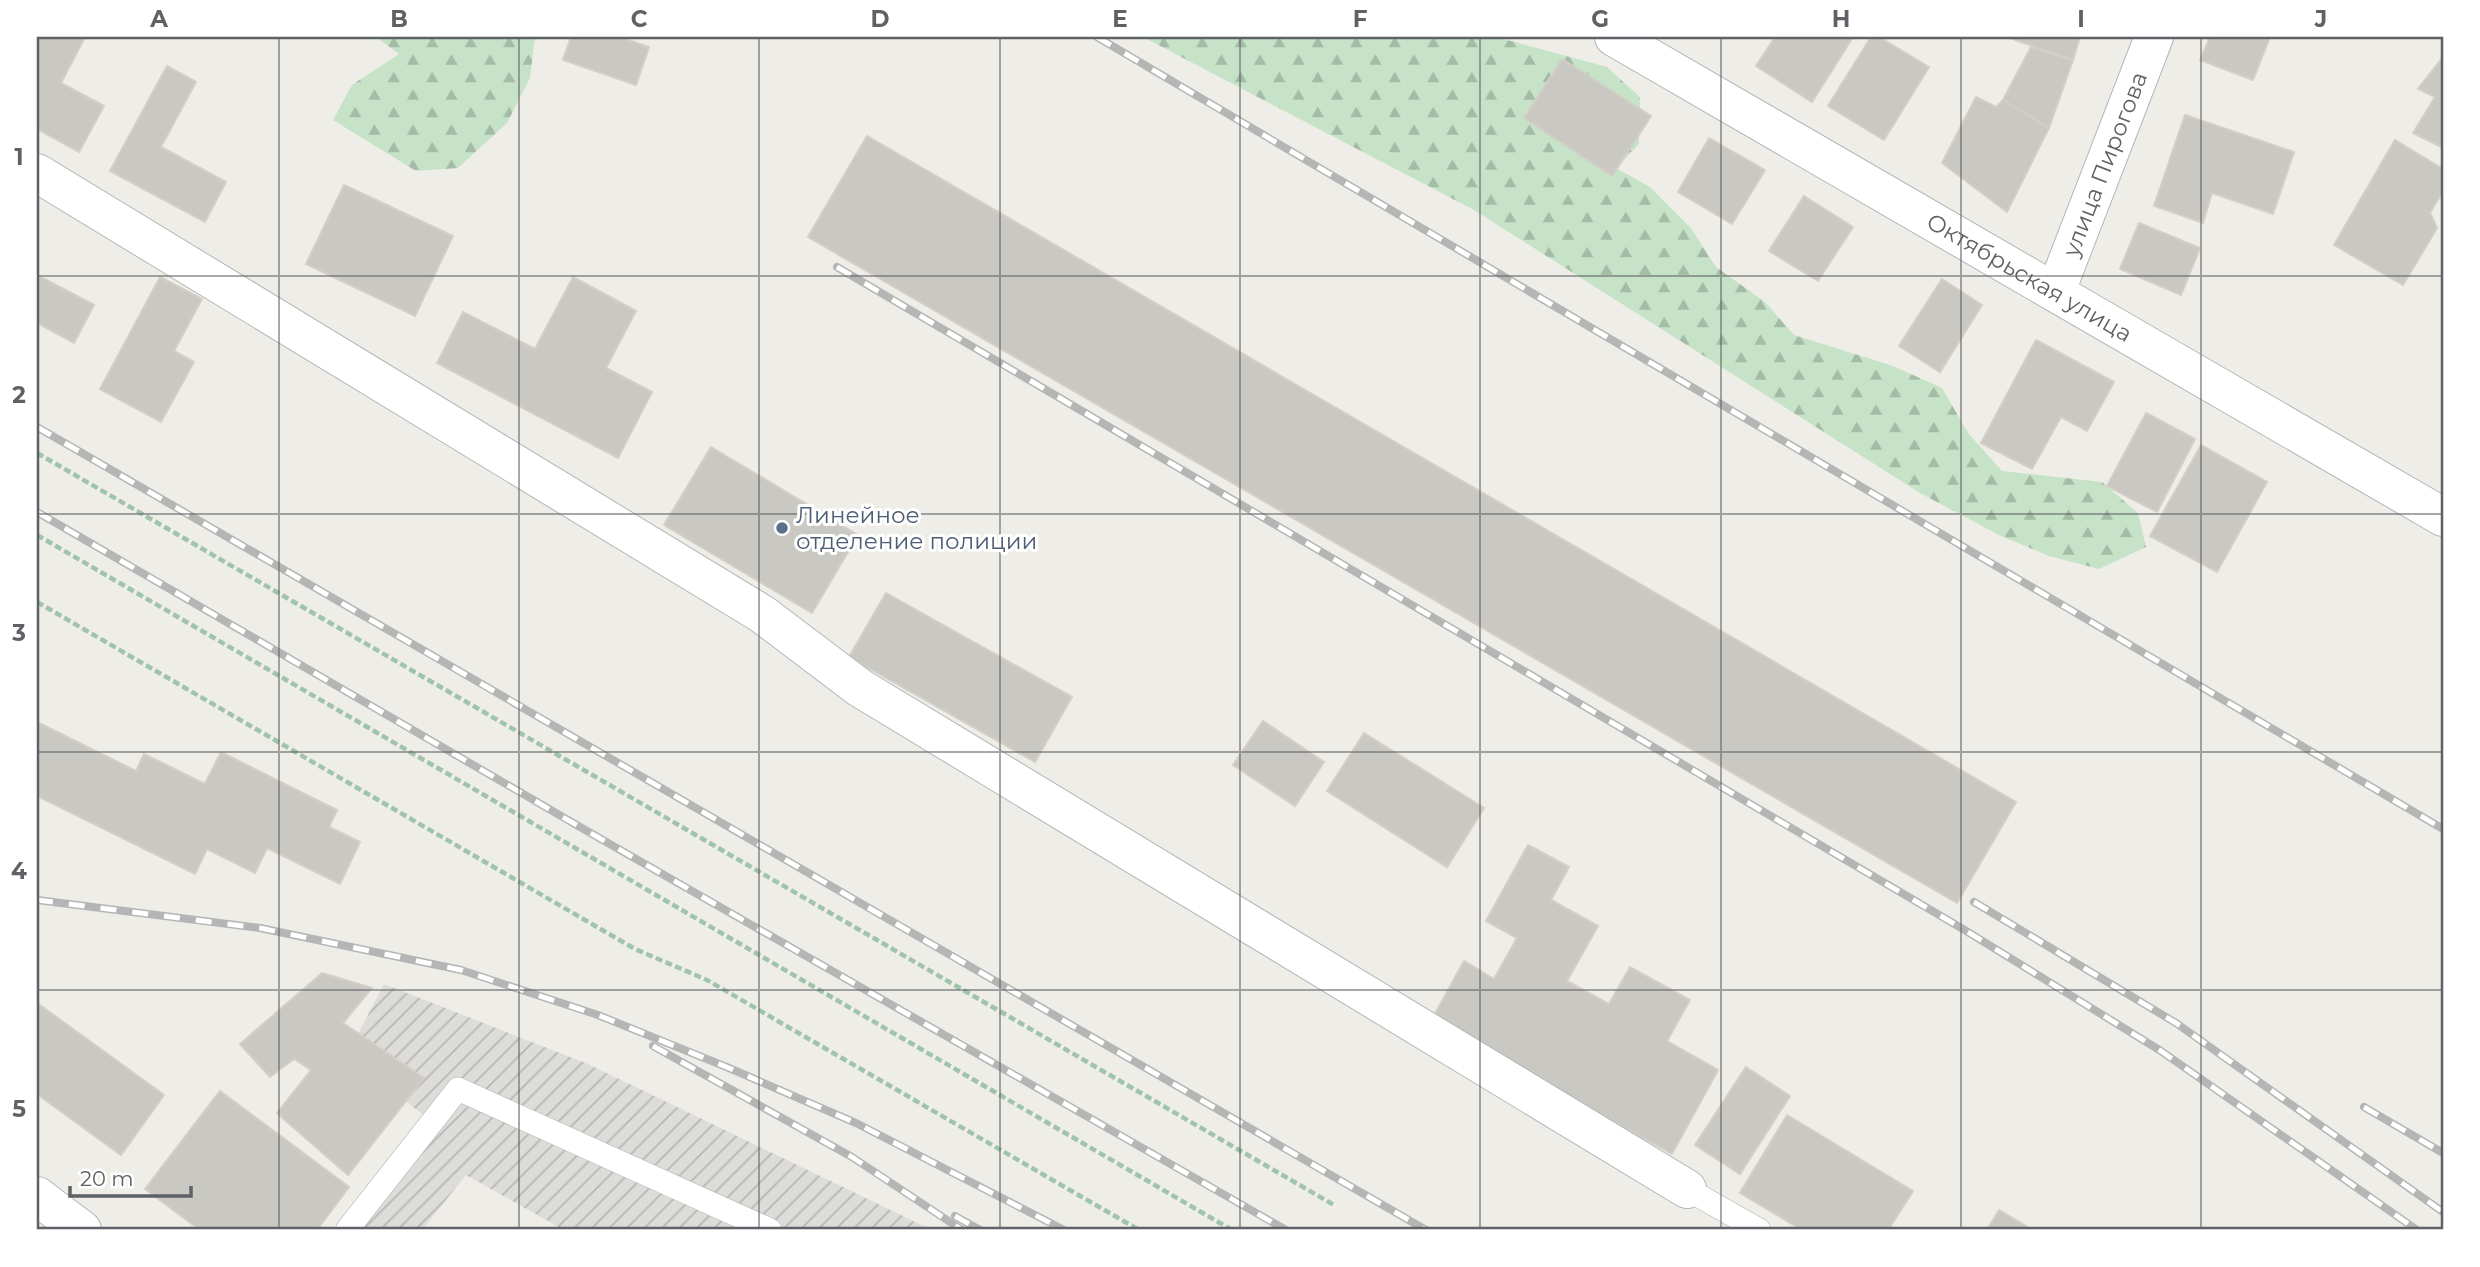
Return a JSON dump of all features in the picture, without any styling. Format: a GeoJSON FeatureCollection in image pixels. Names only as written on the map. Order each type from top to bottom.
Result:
{"type":"FeatureCollection","features":[{"type":"Feature","properties":{"kind":"street","name":"Октябрьская улица"},"geometry":{"type":"LineString","coordinates":[[1614,37],[2443,517]]}},
{"type":"Feature","properties":{"kind":"street","name":"улица Пирогова"},"geometry":{"type":"LineString","coordinates":[[2056,291],[2154,37]]}},
{"type":"Feature","properties":{"kind":"street"},"geometry":{"type":"LineString","coordinates":[[37,173],[762,614],[860,688],[1688,1189]]}},
{"type":"Feature","properties":{"kind":"street"},"geometry":{"type":"LineString","coordinates":[[37,1196],[82,1230]]}},
{"type":"Feature","properties":{"kind":"lane"},"geometry":{"type":"LineString","coordinates":[[347,1230],[458,1089],[771,1230]]}},
{"type":"Feature","properties":{"kind":"lane"},"geometry":{"type":"LineString","coordinates":[[1688,1189],[1759,1230]]}},
{"type":"Feature","properties":{"kind":"path"},"geometry":{"type":"LineString","coordinates":[[37,453],[1334,1205]]}},
{"type":"Feature","properties":{"kind":"path"},"geometry":{"type":"LineString","coordinates":[[37,535],[1232,1230]]}},
{"type":"Feature","properties":{"kind":"path"},"geometry":{"type":"LineString","coordinates":[[37,602],[635,949],[707,980],[1139,1230]]}},
{"type":"Feature","properties":{"kind":"shaded area"},"geometry":{"type":"Polygon","coordinates":[[[384,984],[588,1064],[932,1230],[564,1230],[466,1175],[422,1230],[358,1230],[441,1128],[346,1057],[384,984]]]}},
{"type":"Feature","properties":{"kind":"green space"},"geometry":{"type":"Polygon","coordinates":[[[376,37],[535,37],[530,78],[507,123],[458,168],[416,171],[333,120],[352,85],[399,54],[376,37]]]}},
{"type":"Feature","properties":{"kind":"green space"},"geometry":{"type":"Polygon","coordinates":[[[1143,37],[1496,37],[1607,67],[1640,97],[1639,144],[1616,168],[1650,187],[1690,227],[1716,267],[1765,302],[1794,335],[1893,366],[1942,388],[1968,433],[2002,471],[2102,482],[2138,513],[2146,547],[2099,569],[2049,556],[1999,535],[1920,493],[1474,210],[1143,37]]]}},
{"type":"Feature","properties":{"kind":"building"},"geometry":{"type":"Polygon","coordinates":[[[40,37],[85,37],[61,83],[104,106],[79,152],[37,129],[37,42],[40,37]]]}},
{"type":"Feature","properties":{"kind":"building"},"geometry":{"type":"Polygon","coordinates":[[[571,37],[620,37],[649,47],[636,85],[563,60],[571,37]]]}},
{"type":"Feature","properties":{"kind":"building"},"geometry":{"type":"Polygon","coordinates":[[[1775,37],[1853,37],[1812,102],[1756,66],[1775,37]]]}},
{"type":"Feature","properties":{"kind":"building"},"geometry":{"type":"Polygon","coordinates":[[[1871,37],[1879,37],[1929,67],[1884,140],[1828,106],[1871,37]]]}},
{"type":"Feature","properties":{"kind":"building"},"geometry":{"type":"Polygon","coordinates":[[[2007,37],[2080,37],[2073,60],[2007,37]]]}},
{"type":"Feature","properties":{"kind":"building"},"geometry":{"type":"Polygon","coordinates":[[[2210,37],[2270,37],[2253,80],[2200,60],[2210,37]]]}},
{"type":"Feature","properties":{"kind":"building"},"geometry":{"type":"Polygon","coordinates":[[[2031,47],[2073,60],[2049,128],[2003,100],[2031,47]]]}},
{"type":"Feature","properties":{"kind":"building"},"geometry":{"type":"Polygon","coordinates":[[[2443,57],[2443,148],[2413,133],[2435,97],[2418,89],[2443,57]]]}},
{"type":"Feature","properties":{"kind":"building"},"geometry":{"type":"Polygon","coordinates":[[[1562,59],[1651,116],[1612,176],[1524,118],[1562,59]]]}},
{"type":"Feature","properties":{"kind":"building"},"geometry":{"type":"Polygon","coordinates":[[[167,66],[196,82],[161,147],[226,182],[205,222],[110,171],[167,66]]]}},
{"type":"Feature","properties":{"kind":"building"},"geometry":{"type":"Polygon","coordinates":[[[1976,97],[1996,107],[2003,100],[2049,128],[2007,212],[1942,163],[1976,97]]]}},
{"type":"Feature","properties":{"kind":"building"},"geometry":{"type":"Polygon","coordinates":[[[2185,115],[2294,152],[2273,214],[2212,193],[2203,223],[2154,206],[2185,115]]]}},
{"type":"Feature","properties":{"kind":"building"},"geometry":{"type":"Polygon","coordinates":[[[867,136],[2016,802],[1957,903],[808,237],[867,136]]]}},
{"type":"Feature","properties":{"kind":"building"},"geometry":{"type":"Polygon","coordinates":[[[1709,138],[1765,170],[1732,224],[1678,192],[1709,138]]]}},
{"type":"Feature","properties":{"kind":"building"},"geometry":{"type":"Polygon","coordinates":[[[2395,140],[2443,169],[2443,191],[2430,213],[2437,228],[2403,285],[2334,245],[2395,140]]]}},
{"type":"Feature","properties":{"kind":"building"},"geometry":{"type":"Polygon","coordinates":[[[344,185],[453,236],[415,316],[306,264],[344,185]]]}},
{"type":"Feature","properties":{"kind":"building"},"geometry":{"type":"Polygon","coordinates":[[[1804,196],[1853,227],[1818,281],[1769,251],[1804,196]]]}},
{"type":"Feature","properties":{"kind":"building"},"geometry":{"type":"Polygon","coordinates":[[[2139,223],[2200,248],[2181,295],[2120,269],[2139,223]]]}},
{"type":"Feature","properties":{"kind":"building"},"geometry":{"type":"Polygon","coordinates":[[[37,275],[94,305],[74,343],[37,323],[37,275]]]}},
{"type":"Feature","properties":{"kind":"building"},"geometry":{"type":"Polygon","coordinates":[[[160,277],[202,299],[174,351],[194,362],[161,422],[100,389],[160,277]]]}},
{"type":"Feature","properties":{"kind":"building"},"geometry":{"type":"Polygon","coordinates":[[[573,277],[636,311],[606,368],[652,392],[618,458],[437,363],[463,312],[535,349],[573,277]]]}},
{"type":"Feature","properties":{"kind":"building"},"geometry":{"type":"Polygon","coordinates":[[[1942,279],[1982,305],[1940,372],[1899,346],[1942,279]]]}},
{"type":"Feature","properties":{"kind":"building"},"geometry":{"type":"Polygon","coordinates":[[[2036,340],[2114,382],[2087,431],[2061,417],[2032,469],[1981,443],[2036,340]]]}},
{"type":"Feature","properties":{"kind":"building"},"geometry":{"type":"Polygon","coordinates":[[[2146,413],[2195,439],[2157,512],[2107,486],[2146,413]]]}},
{"type":"Feature","properties":{"kind":"building"},"geometry":{"type":"Polygon","coordinates":[[[2201,445],[2267,482],[2217,572],[2150,536],[2201,445]]]}},
{"type":"Feature","properties":{"kind":"building"},"geometry":{"type":"Polygon","coordinates":[[[711,447],[858,535],[812,613],[664,525],[711,447]]]}},
{"type":"Feature","properties":{"kind":"building"},"geometry":{"type":"Polygon","coordinates":[[[886,593],[1072,697],[1035,762],[849,657],[886,593]]]}},
{"type":"Feature","properties":{"kind":"building"},"geometry":{"type":"Polygon","coordinates":[[[1263,721],[1324,762],[1295,806],[1233,765],[1263,721]]]}},
{"type":"Feature","properties":{"kind":"building"},"geometry":{"type":"Polygon","coordinates":[[[37,722],[136,771],[144,754],[205,784],[221,752],[337,810],[329,827],[360,842],[340,884],[267,848],[255,873],[207,849],[195,874],[37,796],[37,722]]]}},
{"type":"Feature","properties":{"kind":"building"},"geometry":{"type":"Polygon","coordinates":[[[1364,733],[1484,808],[1447,867],[1327,791],[1364,733]]]}},
{"type":"Feature","properties":{"kind":"building"},"geometry":{"type":"Polygon","coordinates":[[[1528,845],[1569,867],[1551,900],[1598,926],[1567,981],[1609,1004],[1630,967],[1690,1000],[1667,1041],[1718,1070],[1672,1154],[1431,1021],[1464,961],[1494,979],[1517,938],[1486,921],[1528,845]]]}},
{"type":"Feature","properties":{"kind":"building"},"geometry":{"type":"Polygon","coordinates":[[[322,973],[372,988],[343,1023],[424,1078],[348,1175],[277,1113],[311,1070],[294,1059],[270,1077],[240,1044],[322,973]]]}},
{"type":"Feature","properties":{"kind":"building"},"geometry":{"type":"Polygon","coordinates":[[[37,1003],[164,1095],[121,1155],[37,1094],[37,1003]]]}},
{"type":"Feature","properties":{"kind":"building"},"geometry":{"type":"Polygon","coordinates":[[[1746,1067],[1790,1096],[1740,1174],[1695,1145],[1746,1067]]]}},
{"type":"Feature","properties":{"kind":"building"},"geometry":{"type":"Polygon","coordinates":[[[220,1091],[349,1187],[317,1230],[200,1230],[145,1189],[220,1091]]]}},
{"type":"Feature","properties":{"kind":"building"},"geometry":{"type":"Polygon","coordinates":[[[1787,1115],[1913,1191],[1888,1230],[1802,1230],[1740,1193],[1787,1115]]]}},
{"type":"Feature","properties":{"kind":"building"},"geometry":{"type":"Polygon","coordinates":[[[1999,1210],[2033,1230],[1987,1230],[1999,1210]]]}},
{"type":"Feature","properties":{"kind":"railway"},"geometry":{"type":"LineString","coordinates":[[1097,37],[2443,829]]}},
{"type":"Feature","properties":{"kind":"railway"},"geometry":{"type":"LineString","coordinates":[[837,267],[1963,929],[2161,1051],[2417,1230]]}},
{"type":"Feature","properties":{"kind":"railway"},"geometry":{"type":"LineString","coordinates":[[37,427],[1426,1230]]}},
{"type":"Feature","properties":{"kind":"railway"},"geometry":{"type":"LineString","coordinates":[[37,512],[580,827],[1286,1230]]}},
{"type":"Feature","properties":{"kind":"railway"},"geometry":{"type":"LineString","coordinates":[[37,900],[260,928],[461,970],[598,1015],[729,1068],[856,1123],[1064,1230]]}},
{"type":"Feature","properties":{"kind":"railway"},"geometry":{"type":"LineString","coordinates":[[1974,902],[2176,1023],[2443,1212]]}},
{"type":"Feature","properties":{"kind":"railway"},"geometry":{"type":"LineString","coordinates":[[653,1046],[852,1157],[962,1230]]}},
{"type":"Feature","properties":{"kind":"railway"},"geometry":{"type":"LineString","coordinates":[[2364,1107],[2443,1153]]}},
{"type":"Feature","properties":{"kind":"railway"},"geometry":{"type":"LineString","coordinates":[[955,1216],[980,1230]]}},
{"type":"Feature","properties":{"kind":"place","name":"Линейное отделение полиции"},"geometry":{"type":"Point","coordinates":[782,528]}}]}
